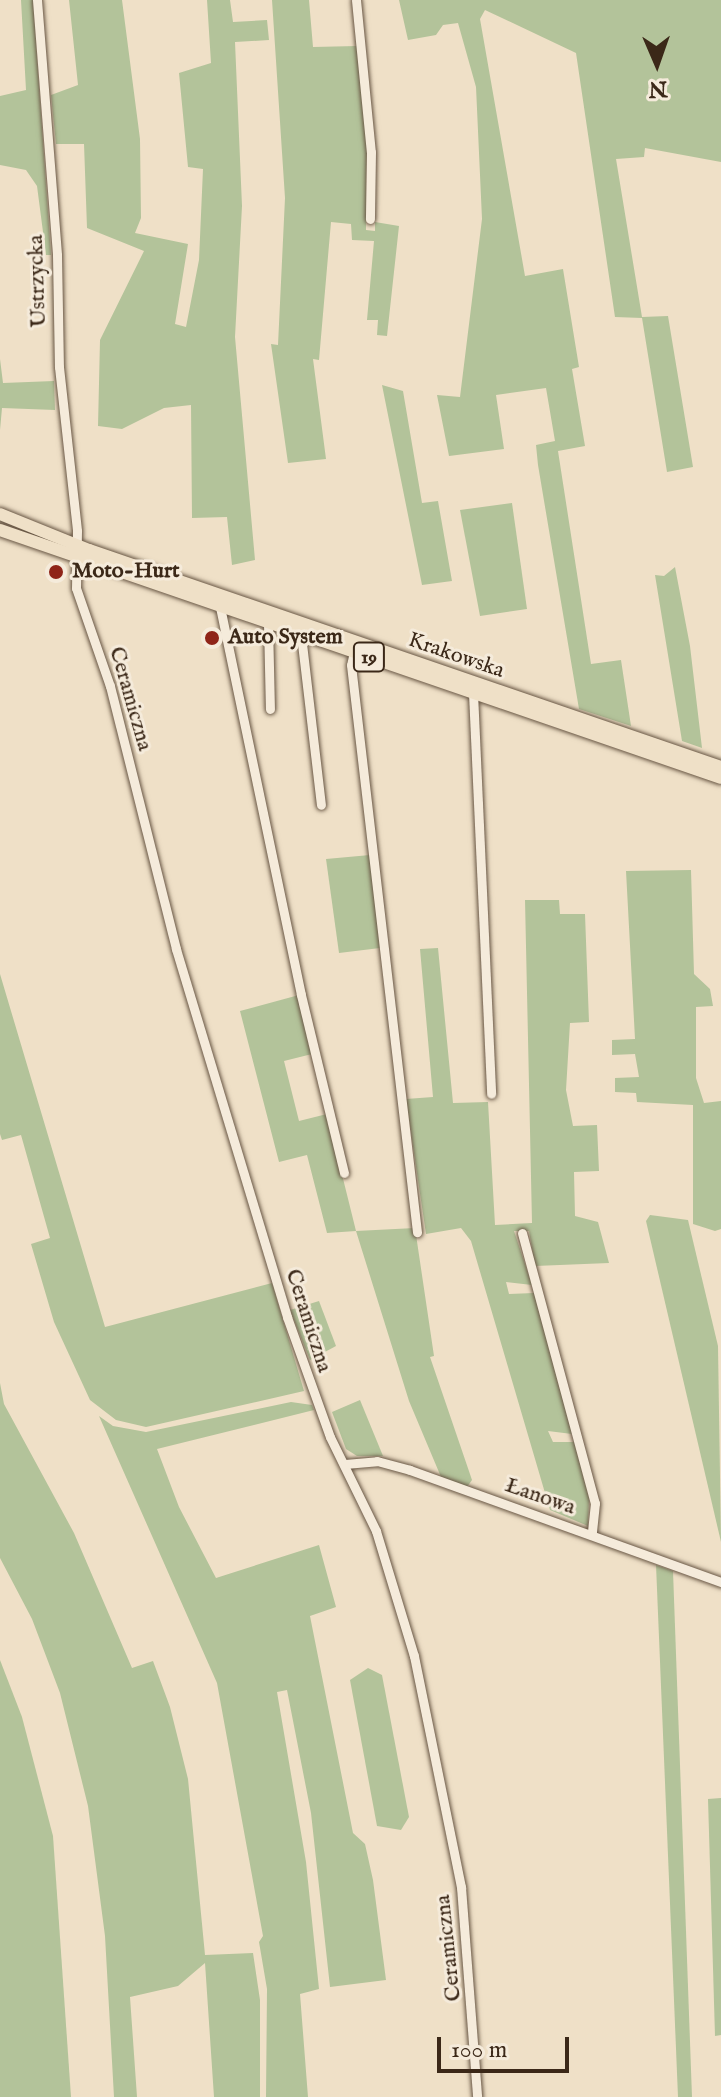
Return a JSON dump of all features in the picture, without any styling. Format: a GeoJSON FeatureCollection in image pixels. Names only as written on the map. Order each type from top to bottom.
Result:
{"type":"FeatureCollection","features":[{"type":"Feature","properties":{"kind":"main road","name":"Krakowska"},"geometry":{"type":"LineString","coordinates":[[0,514],[74,545],[721,767]]}},
{"type":"Feature","properties":{"kind":"main road","name":"Krakowska"},"geometry":{"type":"LineString","coordinates":[[0,530],[721,778]]}},
{"type":"Feature","properties":{"kind":"street","name":"Ustrzycka"},"geometry":{"type":"LineString","coordinates":[[37,0],[74,545],[78,558]]}},
{"type":"Feature","properties":{"kind":"street"},"geometry":{"type":"LineString","coordinates":[[356,0],[371,152],[370,219]]}},
{"type":"Feature","properties":{"kind":"street","name":"Ceramiczna"},"geometry":{"type":"LineString","coordinates":[[78,558],[78,596],[110,686],[176,949],[234,1148],[302,1364],[390,1572],[444,1795],[461,1887],[477,2097]]}},
{"type":"Feature","properties":{"kind":"street"},"geometry":{"type":"LineString","coordinates":[[220,607],[301,995],[344,1173]]}},
{"type":"Feature","properties":{"kind":"street"},"geometry":{"type":"LineString","coordinates":[[268,623],[270,709]]}},
{"type":"Feature","properties":{"kind":"street"},"geometry":{"type":"LineString","coordinates":[[301,635],[321,805]]}},
{"type":"Feature","properties":{"kind":"street"},"geometry":{"type":"LineString","coordinates":[[354,652],[351,665],[417,1232]]}},
{"type":"Feature","properties":{"kind":"street"},"geometry":{"type":"LineString","coordinates":[[473,693],[491,1094]]}},
{"type":"Feature","properties":{"kind":"street"},"geometry":{"type":"LineString","coordinates":[[522,1233],[595,1503],[592,1534]]}},
{"type":"Feature","properties":{"kind":"street","name":"Łanowa"},"geometry":{"type":"LineString","coordinates":[[345,1464],[377,1461],[399,1467],[721,1582]]}},
{"type":"Feature","properties":{"kind":"green space"},"geometry":{"type":"Polygon","coordinates":[[[21,0],[33,0],[51,255],[46,255],[37,186],[26,170],[0,165],[0,96],[26,90],[21,0]]]}},
{"type":"Feature","properties":{"kind":"green space"},"geometry":{"type":"Polygon","coordinates":[[[69,0],[122,0],[140,139],[141,218],[135,233],[188,244],[175,324],[186,327],[199,260],[203,169],[188,167],[179,73],[211,63],[207,0],[230,0],[233,22],[267,20],[269,40],[235,42],[242,206],[235,337],[255,560],[232,565],[227,517],[192,518],[191,405],[164,408],[122,429],[98,426],[100,340],[144,251],[87,228],[84,144],[56,144],[51,95],[78,85],[69,0]]]}},
{"type":"Feature","properties":{"kind":"green space"},"geometry":{"type":"Polygon","coordinates":[[[272,0],[309,0],[313,47],[357,46],[367,141],[366,230],[375,231],[375,222],[399,226],[387,336],[377,335],[378,320],[367,320],[374,241],[352,240],[351,224],[331,222],[319,360],[313,359],[326,459],[288,463],[271,344],[278,345],[285,198],[272,0]]]}},
{"type":"Feature","properties":{"kind":"green space"},"geometry":{"type":"Polygon","coordinates":[[[399,0],[721,0],[721,162],[645,148],[644,157],[616,159],[642,317],[668,316],[693,467],[667,472],[642,318],[615,317],[576,53],[485,10],[480,19],[525,276],[563,269],[579,367],[572,369],[585,446],[558,451],[591,664],[621,660],[631,726],[579,709],[538,465],[536,445],[555,441],[546,388],[496,395],[504,449],[449,456],[437,395],[460,397],[482,219],[476,87],[458,23],[443,25],[436,35],[408,40],[399,0]]]}},
{"type":"Feature","properties":{"kind":"green space"},"geometry":{"type":"Polygon","coordinates":[[[0,359],[3,383],[54,381],[55,410],[2,408],[0,430],[0,359]]]}},
{"type":"Feature","properties":{"kind":"green space"},"geometry":{"type":"Polygon","coordinates":[[[382,385],[403,391],[422,503],[438,501],[452,581],[422,585],[382,385]]]}},
{"type":"Feature","properties":{"kind":"green space"},"geometry":{"type":"Polygon","coordinates":[[[512,503],[527,609],[480,616],[460,510],[512,503]]]}},
{"type":"Feature","properties":{"kind":"green space"},"geometry":{"type":"Polygon","coordinates":[[[675,567],[690,646],[702,748],[682,741],[655,575],[664,576],[675,567]]]}},
{"type":"Feature","properties":{"kind":"green space"},"geometry":{"type":"Polygon","coordinates":[[[370,855],[380,948],[339,953],[326,859],[370,855]]]}},
{"type":"Feature","properties":{"kind":"green space"},"geometry":{"type":"Polygon","coordinates":[[[691,870],[694,974],[710,989],[713,1006],[696,1007],[696,1078],[704,1103],[721,1101],[721,1229],[715,1231],[693,1224],[693,1105],[637,1102],[636,1093],[615,1092],[615,1078],[639,1077],[635,1054],[612,1055],[612,1040],[635,1039],[626,871],[691,870]]]}},
{"type":"Feature","properties":{"kind":"green space"},"geometry":{"type":"Polygon","coordinates":[[[525,900],[559,900],[560,914],[585,914],[589,1022],[570,1023],[566,1090],[573,1126],[597,1125],[599,1171],[574,1172],[575,1216],[598,1222],[609,1263],[535,1266],[529,1231],[514,1231],[532,1285],[506,1282],[509,1294],[534,1293],[572,1434],[548,1431],[553,1442],[574,1442],[589,1498],[588,1526],[550,1510],[471,1241],[461,1228],[426,1234],[406,1099],[433,1097],[420,949],[438,948],[453,1103],[488,1102],[495,1225],[532,1223],[525,900]]]}},
{"type":"Feature","properties":{"kind":"green space"},"geometry":{"type":"Polygon","coordinates":[[[0,974],[105,1327],[272,1283],[304,1391],[146,1427],[116,1420],[90,1400],[54,1322],[31,1244],[50,1238],[21,1135],[2,1140],[0,1134],[0,974]]]}},
{"type":"Feature","properties":{"kind":"green space"},"geometry":{"type":"Polygon","coordinates":[[[299,995],[312,1054],[284,1061],[299,1121],[327,1114],[356,1231],[327,1233],[307,1155],[279,1162],[240,1011],[299,995]]]}},
{"type":"Feature","properties":{"kind":"green space"},"geometry":{"type":"Polygon","coordinates":[[[650,1215],[688,1220],[718,1346],[721,1542],[646,1221],[650,1215]]]}},
{"type":"Feature","properties":{"kind":"green space"},"geometry":{"type":"Polygon","coordinates":[[[415,1228],[434,1356],[430,1357],[472,1480],[467,1487],[441,1477],[409,1401],[356,1231],[415,1228]]]}},
{"type":"Feature","properties":{"kind":"green space"},"geometry":{"type":"Polygon","coordinates":[[[319,1301],[336,1346],[310,1360],[290,1310],[319,1301]]]}},
{"type":"Feature","properties":{"kind":"green space"},"geometry":{"type":"Polygon","coordinates":[[[0,1383],[4,1404],[74,1533],[132,1668],[153,1661],[170,1707],[188,1779],[205,1955],[253,1953],[260,2000],[260,2097],[214,2097],[205,1963],[178,1986],[130,1997],[137,2097],[114,2097],[105,1936],[88,1806],[60,1693],[32,1619],[0,1558],[0,1383]]]}},
{"type":"Feature","properties":{"kind":"green space"},"geometry":{"type":"Polygon","coordinates":[[[360,1400],[383,1456],[357,1456],[346,1449],[332,1412],[360,1400]]]}},
{"type":"Feature","properties":{"kind":"green space"},"geometry":{"type":"Polygon","coordinates":[[[291,1402],[312,1405],[314,1410],[157,1449],[179,1507],[216,1578],[319,1545],[336,1607],[310,1616],[353,1833],[365,1844],[373,1880],[386,1980],[330,1987],[311,1813],[287,1690],[277,1692],[306,1862],[319,1989],[300,1994],[308,2097],[266,2097],[267,1989],[259,1942],[263,1936],[217,1683],[99,1416],[113,1426],[146,1432],[291,1402]]]}},
{"type":"Feature","properties":{"kind":"green space"},"geometry":{"type":"Polygon","coordinates":[[[656,1565],[673,1571],[692,2097],[678,2097],[656,1565]]]}},
{"type":"Feature","properties":{"kind":"green space"},"geometry":{"type":"Polygon","coordinates":[[[0,1660],[22,1717],[53,1836],[71,2097],[0,2097],[0,1660]]]}},
{"type":"Feature","properties":{"kind":"green space"},"geometry":{"type":"Polygon","coordinates":[[[368,1668],[382,1675],[409,1817],[401,1830],[377,1826],[350,1680],[368,1668]]]}},
{"type":"Feature","properties":{"kind":"green space"},"geometry":{"type":"Polygon","coordinates":[[[721,1798],[721,2035],[715,2036],[708,1799],[721,1798]]]}},
{"type":"Feature","properties":{"kind":"place","name":"Moto-Hurt"},"geometry":{"type":"Point","coordinates":[56,572]}},
{"type":"Feature","properties":{"kind":"place","name":"Auto System"},"geometry":{"type":"Point","coordinates":[212,638]}}]}
